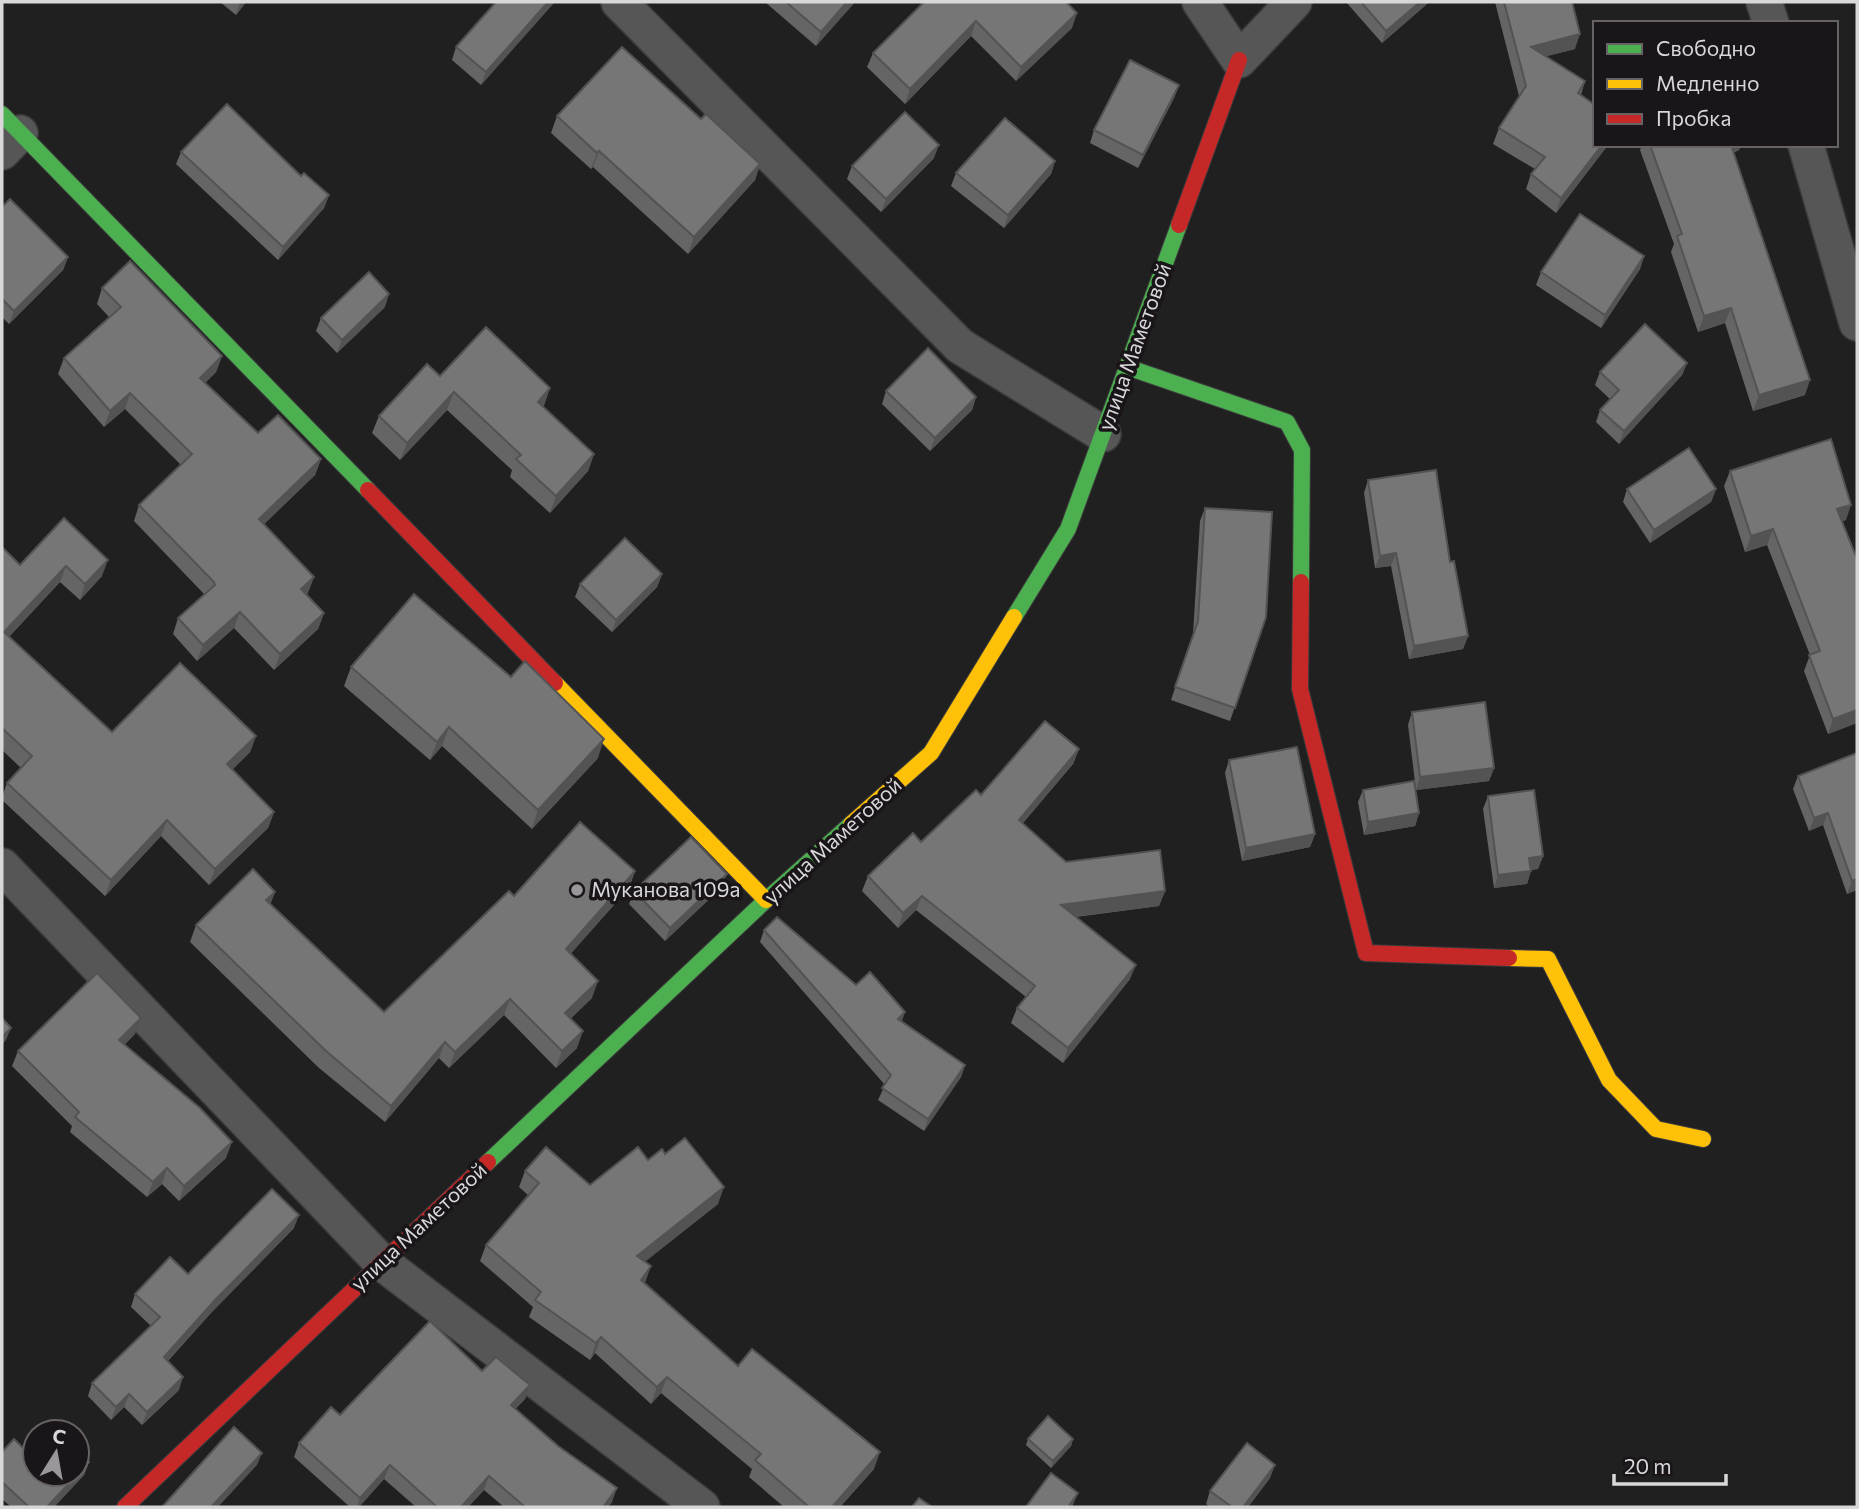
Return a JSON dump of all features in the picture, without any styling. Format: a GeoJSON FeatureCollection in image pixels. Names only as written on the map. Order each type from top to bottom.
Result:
{"type":"FeatureCollection","features":[{"type":"Feature","properties":{"kind":"street"},"geometry":{"type":"LineString","coordinates":[[619,2],[960,346],[1103,434]]}},
{"type":"Feature","properties":{"kind":"street"},"geometry":{"type":"LineString","coordinates":[[1200,2],[1239,60]]}},
{"type":"Feature","properties":{"kind":"street","name":"улица Маметовой"},"geometry":{"type":"LineString","coordinates":[[125,1507],[766,900],[931,752],[1068,529],[1239,60],[1294,2]]}},
{"type":"Feature","properties":{"kind":"street"},"geometry":{"type":"LineString","coordinates":[[1765,2],[1770,21]]}},
{"type":"Feature","properties":{"kind":"street"},"geometry":{"type":"LineString","coordinates":[[8,133],[766,900]]}},
{"type":"Feature","properties":{"kind":"street"},"geometry":{"type":"LineString","coordinates":[[1807,147],[1857,323]]}},
{"type":"Feature","properties":{"kind":"street"},"geometry":{"type":"LineString","coordinates":[[1127,367],[1287,422],[1302,450],[1300,689],[1366,953],[1548,959],[1609,1080],[1656,1129],[1703,1139]]}},
{"type":"Feature","properties":{"kind":"street"},"geometry":{"type":"LineString","coordinates":[[2,866],[381,1262],[702,1507]]}},
{"type":"Feature","properties":{"kind":"building"},"geometry":{"type":"Polygon","coordinates":[[[496,2],[548,2],[486,72],[456,47],[496,2]]]}},
{"type":"Feature","properties":{"kind":"building"},"geometry":{"type":"Polygon","coordinates":[[[786,2],[847,2],[821,32],[786,2]]]}},
{"type":"Feature","properties":{"kind":"building"},"geometry":{"type":"Polygon","coordinates":[[[924,2],[1066,2],[1077,13],[1021,67],[976,21],[910,89],[873,53],[924,2]]]}},
{"type":"Feature","properties":{"kind":"building"},"geometry":{"type":"Polygon","coordinates":[[[1361,2],[1420,2],[1386,31],[1361,2]]]}},
{"type":"Feature","properties":{"kind":"building"},"geometry":{"type":"Polygon","coordinates":[[[1504,2],[1572,2],[1580,34],[1531,47],[1585,81],[1578,93],[1593,104],[1593,147],[1600,147],[1561,198],[1531,174],[1545,157],[1499,128],[1526,86],[1504,2]]]}},
{"type":"Feature","properties":{"kind":"building"},"geometry":{"type":"Polygon","coordinates":[[[622,47],[701,119],[706,114],[760,164],[694,237],[557,116],[622,47]]]}},
{"type":"Feature","properties":{"kind":"building"},"geometry":{"type":"Polygon","coordinates":[[[1130,60],[1179,85],[1143,155],[1094,130],[1130,60]]]}},
{"type":"Feature","properties":{"kind":"building"},"geometry":{"type":"Polygon","coordinates":[[[227,104],[301,176],[304,173],[329,195],[283,247],[181,152],[227,104]]]}},
{"type":"Feature","properties":{"kind":"building"},"geometry":{"type":"Polygon","coordinates":[[[905,112],[939,145],[886,199],[852,166],[905,112]]]}},
{"type":"Feature","properties":{"kind":"building"},"geometry":{"type":"Polygon","coordinates":[[[1005,118],[1055,161],[1008,215],[956,173],[1005,118]]]}},
{"type":"Feature","properties":{"kind":"building"},"geometry":{"type":"Polygon","coordinates":[[[1651,147],[1732,147],[1810,380],[1759,395],[1731,308],[1704,316],[1677,236],[1682,234],[1651,147]]]}},
{"type":"Feature","properties":{"kind":"building"},"geometry":{"type":"Polygon","coordinates":[[[10,199],[68,257],[14,311],[2,299],[2,207],[10,199]]]}},
{"type":"Feature","properties":{"kind":"building"},"geometry":{"type":"Polygon","coordinates":[[[1580,214],[1644,256],[1605,315],[1541,272],[1580,214]]]}},
{"type":"Feature","properties":{"kind":"building"},"geometry":{"type":"Polygon","coordinates":[[[130,261],[222,356],[200,378],[258,433],[278,415],[321,459],[259,519],[314,577],[301,589],[324,613],[280,654],[240,612],[203,645],[178,618],[215,585],[214,582],[139,505],[192,454],[130,393],[110,411],[64,358],[121,307],[102,288],[130,261]]]}},
{"type":"Feature","properties":{"kind":"building"},"geometry":{"type":"Polygon","coordinates":[[[369,272],[389,294],[342,340],[321,318],[369,272]]]}},
{"type":"Feature","properties":{"kind":"building"},"geometry":{"type":"Polygon","coordinates":[[[1645,324],[1687,363],[1624,431],[1600,410],[1619,390],[1600,372],[1645,324]]]}},
{"type":"Feature","properties":{"kind":"building"},"geometry":{"type":"Polygon","coordinates":[[[486,327],[550,388],[538,402],[594,454],[556,496],[516,459],[521,455],[454,392],[407,443],[379,416],[427,364],[440,376],[486,327]]]}},
{"type":"Feature","properties":{"kind":"building"},"geometry":{"type":"Polygon","coordinates":[[[928,348],[976,397],[935,438],[886,391],[928,348]]]}},
{"type":"Feature","properties":{"kind":"building"},"geometry":{"type":"Polygon","coordinates":[[[1831,439],[1851,505],[1837,509],[1857,559],[1857,710],[1833,719],[1809,655],[1820,651],[1773,529],[1751,536],[1730,471],[1831,439]]]}},
{"type":"Feature","properties":{"kind":"building"},"geometry":{"type":"Polygon","coordinates":[[[1689,448],[1716,489],[1654,530],[1627,489],[1689,448]]]}},
{"type":"Feature","properties":{"kind":"building"},"geometry":{"type":"Polygon","coordinates":[[[1436,470],[1450,562],[1454,561],[1468,636],[1414,646],[1396,553],[1380,556],[1368,480],[1436,470]]]}},
{"type":"Feature","properties":{"kind":"building"},"geometry":{"type":"Polygon","coordinates":[[[1205,508],[1272,512],[1266,617],[1235,708],[1175,687],[1198,621],[1205,508]]]}},
{"type":"Feature","properties":{"kind":"building"},"geometry":{"type":"Polygon","coordinates":[[[64,518],[108,560],[85,584],[66,566],[4,632],[112,732],[180,663],[256,736],[227,764],[274,812],[215,869],[167,820],[111,880],[7,783],[32,756],[2,728],[2,547],[20,565],[64,518]]]}},
{"type":"Feature","properties":{"kind":"building"},"geometry":{"type":"Polygon","coordinates":[[[625,538],[662,574],[616,620],[580,584],[625,538]]]}},
{"type":"Feature","properties":{"kind":"building"},"geometry":{"type":"Polygon","coordinates":[[[414,594],[511,677],[525,661],[604,739],[538,810],[449,727],[437,742],[351,667],[414,594]]]}},
{"type":"Feature","properties":{"kind":"building"},"geometry":{"type":"Polygon","coordinates":[[[1485,702],[1494,768],[1420,777],[1412,712],[1485,702]]]}},
{"type":"Feature","properties":{"kind":"building"},"geometry":{"type":"Polygon","coordinates":[[[1045,721],[1079,749],[1019,820],[1066,862],[1160,850],[1165,891],[1061,905],[1136,965],[1068,1048],[1017,1008],[1035,986],[922,896],[903,913],[868,876],[913,833],[921,842],[976,790],[981,795],[1045,721]]]}},
{"type":"Feature","properties":{"kind":"building"},"geometry":{"type":"Polygon","coordinates":[[[1297,747],[1315,834],[1246,848],[1229,760],[1297,747]]]}},
{"type":"Feature","properties":{"kind":"building"},"geometry":{"type":"Polygon","coordinates":[[[1857,753],[1857,879],[1852,881],[1828,813],[1814,818],[1798,776],[1857,753]]]}},
{"type":"Feature","properties":{"kind":"building"},"geometry":{"type":"Polygon","coordinates":[[[1414,781],[1419,813],[1368,822],[1363,790],[1414,781]]]}},
{"type":"Feature","properties":{"kind":"building"},"geometry":{"type":"Polygon","coordinates":[[[1534,790],[1543,856],[1529,858],[1531,871],[1498,875],[1488,796],[1534,790]]]}},
{"type":"Feature","properties":{"kind":"building"},"geometry":{"type":"Polygon","coordinates":[[[580,822],[635,871],[566,949],[598,981],[565,1013],[583,1031],[562,1051],[510,999],[455,1052],[445,1042],[391,1106],[326,1051],[196,925],[253,869],[275,892],[266,900],[384,1012],[509,891],[514,896],[580,822]]]}},
{"type":"Feature","properties":{"kind":"building"},"geometry":{"type":"Polygon","coordinates":[[[691,837],[727,874],[670,928],[634,891],[691,837]]]}},
{"type":"Feature","properties":{"kind":"building"},"geometry":{"type":"Polygon","coordinates":[[[777,917],[856,985],[870,972],[905,1012],[898,1019],[965,1065],[928,1119],[882,1088],[891,1075],[764,930],[777,917]]]}},
{"type":"Feature","properties":{"kind":"building"},"geometry":{"type":"Polygon","coordinates":[[[97,973],[141,1018],[119,1040],[200,1108],[232,1142],[184,1186],[167,1168],[153,1182],[75,1117],[79,1112],[18,1051],[97,973]]]}},
{"type":"Feature","properties":{"kind":"building"},"geometry":{"type":"Polygon","coordinates":[[[2,1018],[11,1028],[2,1037],[2,1018]]]}},
{"type":"Feature","properties":{"kind":"building"},"geometry":{"type":"Polygon","coordinates":[[[685,1138],[724,1187],[637,1256],[651,1266],[641,1280],[738,1366],[752,1349],[880,1452],[832,1507],[809,1507],[755,1460],[761,1454],[667,1377],[657,1387],[601,1337],[596,1343],[535,1300],[541,1292],[486,1245],[539,1183],[525,1171],[546,1147],[590,1185],[638,1147],[648,1160],[662,1149],[665,1154],[685,1138]]]}},
{"type":"Feature","properties":{"kind":"building"},"geometry":{"type":"Polygon","coordinates":[[[272,1189],[299,1215],[215,1300],[164,1357],[183,1377],[147,1412],[129,1394],[116,1407],[92,1383],[160,1317],[135,1294],[170,1257],[188,1274],[272,1189]]]}},
{"type":"Feature","properties":{"kind":"building"},"geometry":{"type":"Polygon","coordinates":[[[430,1321],[482,1371],[496,1357],[530,1385],[511,1405],[558,1446],[617,1488],[603,1507],[525,1507],[489,1476],[461,1507],[437,1507],[390,1465],[360,1498],[299,1443],[331,1407],[340,1415],[430,1321]]]}},
{"type":"Feature","properties":{"kind":"building"},"geometry":{"type":"Polygon","coordinates":[[[1048,1416],[1073,1439],[1053,1461],[1028,1439],[1048,1416]]]}},
{"type":"Feature","properties":{"kind":"building"},"geometry":{"type":"Polygon","coordinates":[[[234,1427],[262,1453],[211,1507],[162,1507],[234,1427]]]}},
{"type":"Feature","properties":{"kind":"building"},"geometry":{"type":"Polygon","coordinates":[[[14,1439],[21,1446],[21,1488],[65,1488],[47,1507],[29,1507],[2,1482],[2,1452],[14,1439]]]}},
{"type":"Feature","properties":{"kind":"building"},"geometry":{"type":"Polygon","coordinates":[[[1247,1443],[1275,1465],[1243,1507],[1232,1507],[1210,1491],[1247,1443]]]}},
{"type":"Feature","properties":{"kind":"building"},"geometry":{"type":"Polygon","coordinates":[[[1051,1473],[1078,1493],[1068,1507],[1026,1507],[1051,1473]]]}},
{"type":"Feature","properties":{"kind":"building"},"geometry":{"type":"Polygon","coordinates":[[[919,1498],[932,1507],[912,1507],[919,1498]]]}},
{"type":"Feature","properties":{"kind":"traffic: fast"},"geometry":{"type":"LineString","coordinates":[[2,114],[368,490]]}},
{"type":"Feature","properties":{"kind":"traffic: fast"},"geometry":{"type":"LineString","coordinates":[[1014,617],[1068,529],[1179,225]]}},
{"type":"Feature","properties":{"kind":"traffic: fast"},"geometry":{"type":"LineString","coordinates":[[1127,367],[1287,422],[1302,450],[1301,582]]}},
{"type":"Feature","properties":{"kind":"traffic: fast"},"geometry":{"type":"LineString","coordinates":[[488,1162],[766,900],[851,824]]}},
{"type":"Feature","properties":{"kind":"traffic: slow"},"geometry":{"type":"LineString","coordinates":[[851,824],[931,753],[1014,617]]}},
{"type":"Feature","properties":{"kind":"traffic: slow"},"geometry":{"type":"LineString","coordinates":[[555,683],[766,900]]}},
{"type":"Feature","properties":{"kind":"traffic: slow"},"geometry":{"type":"LineString","coordinates":[[1509,958],[1548,959],[1609,1080],[1656,1129],[1703,1139]]}},
{"type":"Feature","properties":{"kind":"traffic: jam"},"geometry":{"type":"LineString","coordinates":[[1179,225],[1239,60]]}},
{"type":"Feature","properties":{"kind":"traffic: jam"},"geometry":{"type":"LineString","coordinates":[[368,490],[555,683]]}},
{"type":"Feature","properties":{"kind":"traffic: jam"},"geometry":{"type":"LineString","coordinates":[[1301,582],[1300,689],[1366,953],[1509,958]]}},
{"type":"Feature","properties":{"kind":"traffic: jam"},"geometry":{"type":"LineString","coordinates":[[125,1507],[488,1162]]}},
{"type":"Feature","properties":{"kind":"place","name":"Муканова 109а"},"geometry":{"type":"Point","coordinates":[577,890]}}]}
